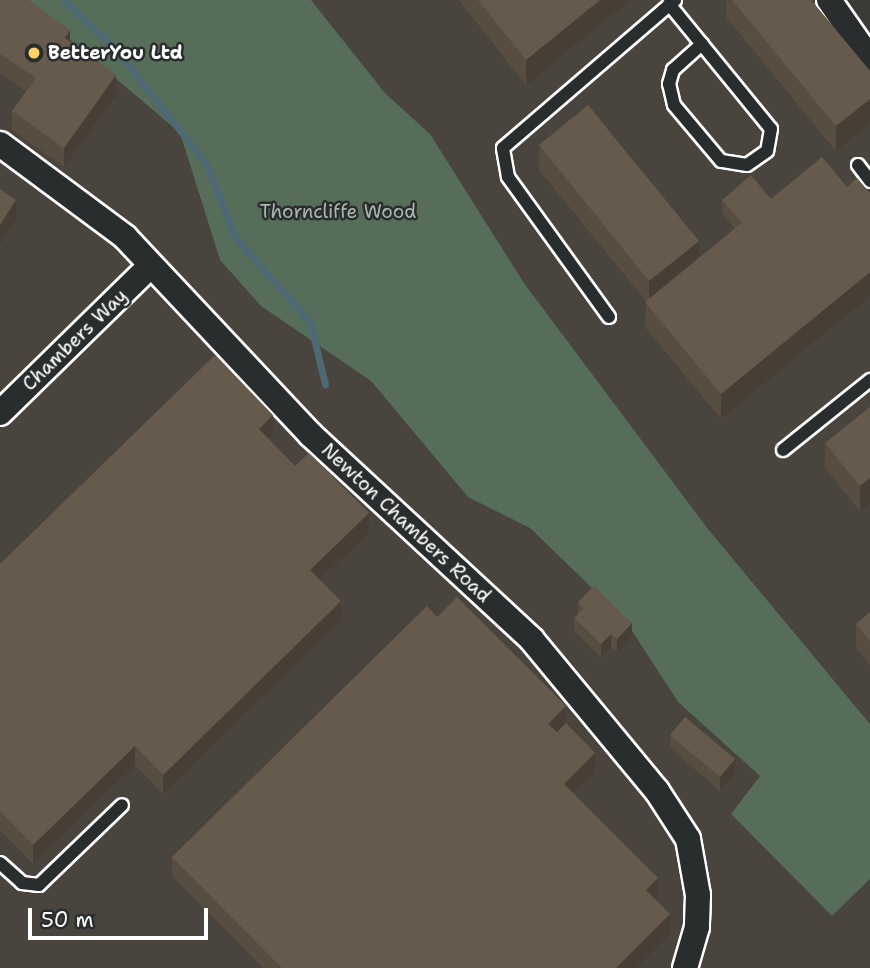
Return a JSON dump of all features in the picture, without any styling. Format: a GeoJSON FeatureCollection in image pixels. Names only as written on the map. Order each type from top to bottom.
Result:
{"type":"FeatureCollection","features":[{"type":"Feature","properties":{"kind":"street"},"geometry":{"type":"LineString","coordinates":[[829,0],[870,59]]}},
{"type":"Feature","properties":{"kind":"street","name":"Newton Chambers Road"},"geometry":{"type":"LineString","coordinates":[[0,145],[94,210],[311,435],[532,640],[657,791],[688,839],[696,866],[696,927],[685,968]]}},
{"type":"Feature","properties":{"kind":"street","name":"Chambers Way"},"geometry":{"type":"LineString","coordinates":[[0,413],[150,266]]}},
{"type":"Feature","properties":{"kind":"lane"},"geometry":{"type":"LineString","coordinates":[[609,317],[508,177],[503,148],[672,2],[702,44],[771,129],[767,151],[747,165],[721,161],[674,105],[669,84],[673,70],[702,44]]}},
{"type":"Feature","properties":{"kind":"lane"},"geometry":{"type":"LineString","coordinates":[[858,165],[870,181]]}},
{"type":"Feature","properties":{"kind":"lane"},"geometry":{"type":"LineString","coordinates":[[783,450],[870,380]]}},
{"type":"Feature","properties":{"kind":"lane"},"geometry":{"type":"LineString","coordinates":[[0,863],[23,883],[39,884],[122,805]]}},
{"type":"Feature","properties":{"kind":"shaded area"},"geometry":{"type":"Polygon","coordinates":[[[0,0],[23,0],[180,133],[220,260],[261,305],[371,381],[468,496],[530,528],[625,620],[678,702],[760,776],[732,814],[832,916],[870,879],[870,968],[0,968],[0,0]]]}},
{"type":"Feature","properties":{"kind":"shaded area"},"geometry":{"type":"Polygon","coordinates":[[[311,0],[828,0],[870,63],[870,724],[708,529],[524,283],[430,134],[385,93],[311,0]]]}},
{"type":"Feature","properties":{"kind":"green space","name":"Thorncliffe Wood"},"geometry":{"type":"Polygon","coordinates":[[[23,0],[311,0],[385,93],[430,134],[524,283],[708,529],[870,724],[870,879],[832,916],[731,814],[760,776],[678,702],[625,620],[530,528],[468,497],[371,381],[261,306],[220,260],[180,133],[23,0]]]}},
{"type":"Feature","properties":{"kind":"building"},"geometry":{"type":"Polygon","coordinates":[[[0,0],[29,0],[70,30],[65,38],[116,75],[64,148],[12,111],[36,78],[0,54],[0,0]]]}},
{"type":"Feature","properties":{"kind":"building"},"geometry":{"type":"Polygon","coordinates":[[[478,0],[600,0],[526,60],[478,0]]]}},
{"type":"Feature","properties":{"kind":"building"},"geometry":{"type":"Polygon","coordinates":[[[732,0],[811,0],[870,71],[870,99],[836,126],[732,0]]]}},
{"type":"Feature","properties":{"kind":"building"},"geometry":{"type":"Polygon","coordinates":[[[588,105],[699,241],[649,281],[539,145],[588,105]]]}},
{"type":"Feature","properties":{"kind":"building"},"geometry":{"type":"Polygon","coordinates":[[[822,157],[847,187],[857,178],[870,193],[870,272],[721,394],[645,302],[822,157]]]}},
{"type":"Feature","properties":{"kind":"building"},"geometry":{"type":"Polygon","coordinates":[[[751,175],[771,199],[742,223],[722,200],[751,175]]]}},
{"type":"Feature","properties":{"kind":"building"},"geometry":{"type":"Polygon","coordinates":[[[0,189],[16,200],[0,225],[0,189]]]}},
{"type":"Feature","properties":{"kind":"building"},"geometry":{"type":"Polygon","coordinates":[[[215,355],[273,415],[259,429],[295,466],[309,453],[369,513],[310,570],[341,601],[163,775],[135,746],[33,845],[0,811],[0,564],[215,355]]]}},
{"type":"Feature","properties":{"kind":"building"},"geometry":{"type":"Polygon","coordinates":[[[870,407],[870,478],[860,486],[825,443],[870,407]]]}},
{"type":"Feature","properties":{"kind":"building"},"geometry":{"type":"Polygon","coordinates":[[[594,586],[632,623],[617,639],[611,634],[601,644],[574,618],[584,608],[578,602],[594,586]]]}},
{"type":"Feature","properties":{"kind":"building"},"geometry":{"type":"Polygon","coordinates":[[[457,597],[566,706],[548,724],[557,732],[566,723],[595,753],[564,784],[658,878],[646,890],[670,914],[616,968],[282,968],[172,857],[427,606],[437,617],[457,597]]]}},
{"type":"Feature","properties":{"kind":"building"},"geometry":{"type":"Polygon","coordinates":[[[870,612],[870,641],[856,624],[870,612]]]}},
{"type":"Feature","properties":{"kind":"building"},"geometry":{"type":"Polygon","coordinates":[[[685,717],[735,759],[720,777],[670,735],[685,717]]]}},
{"type":"Feature","properties":{"kind":"waterway"},"geometry":{"type":"LineString","coordinates":[[64,0],[116,50],[206,163],[235,237],[310,322],[325,384]]}},
{"type":"Feature","properties":{"kind":"place","name":"BetterYou Ltd"},"geometry":{"type":"Point","coordinates":[34,53]}}]}
